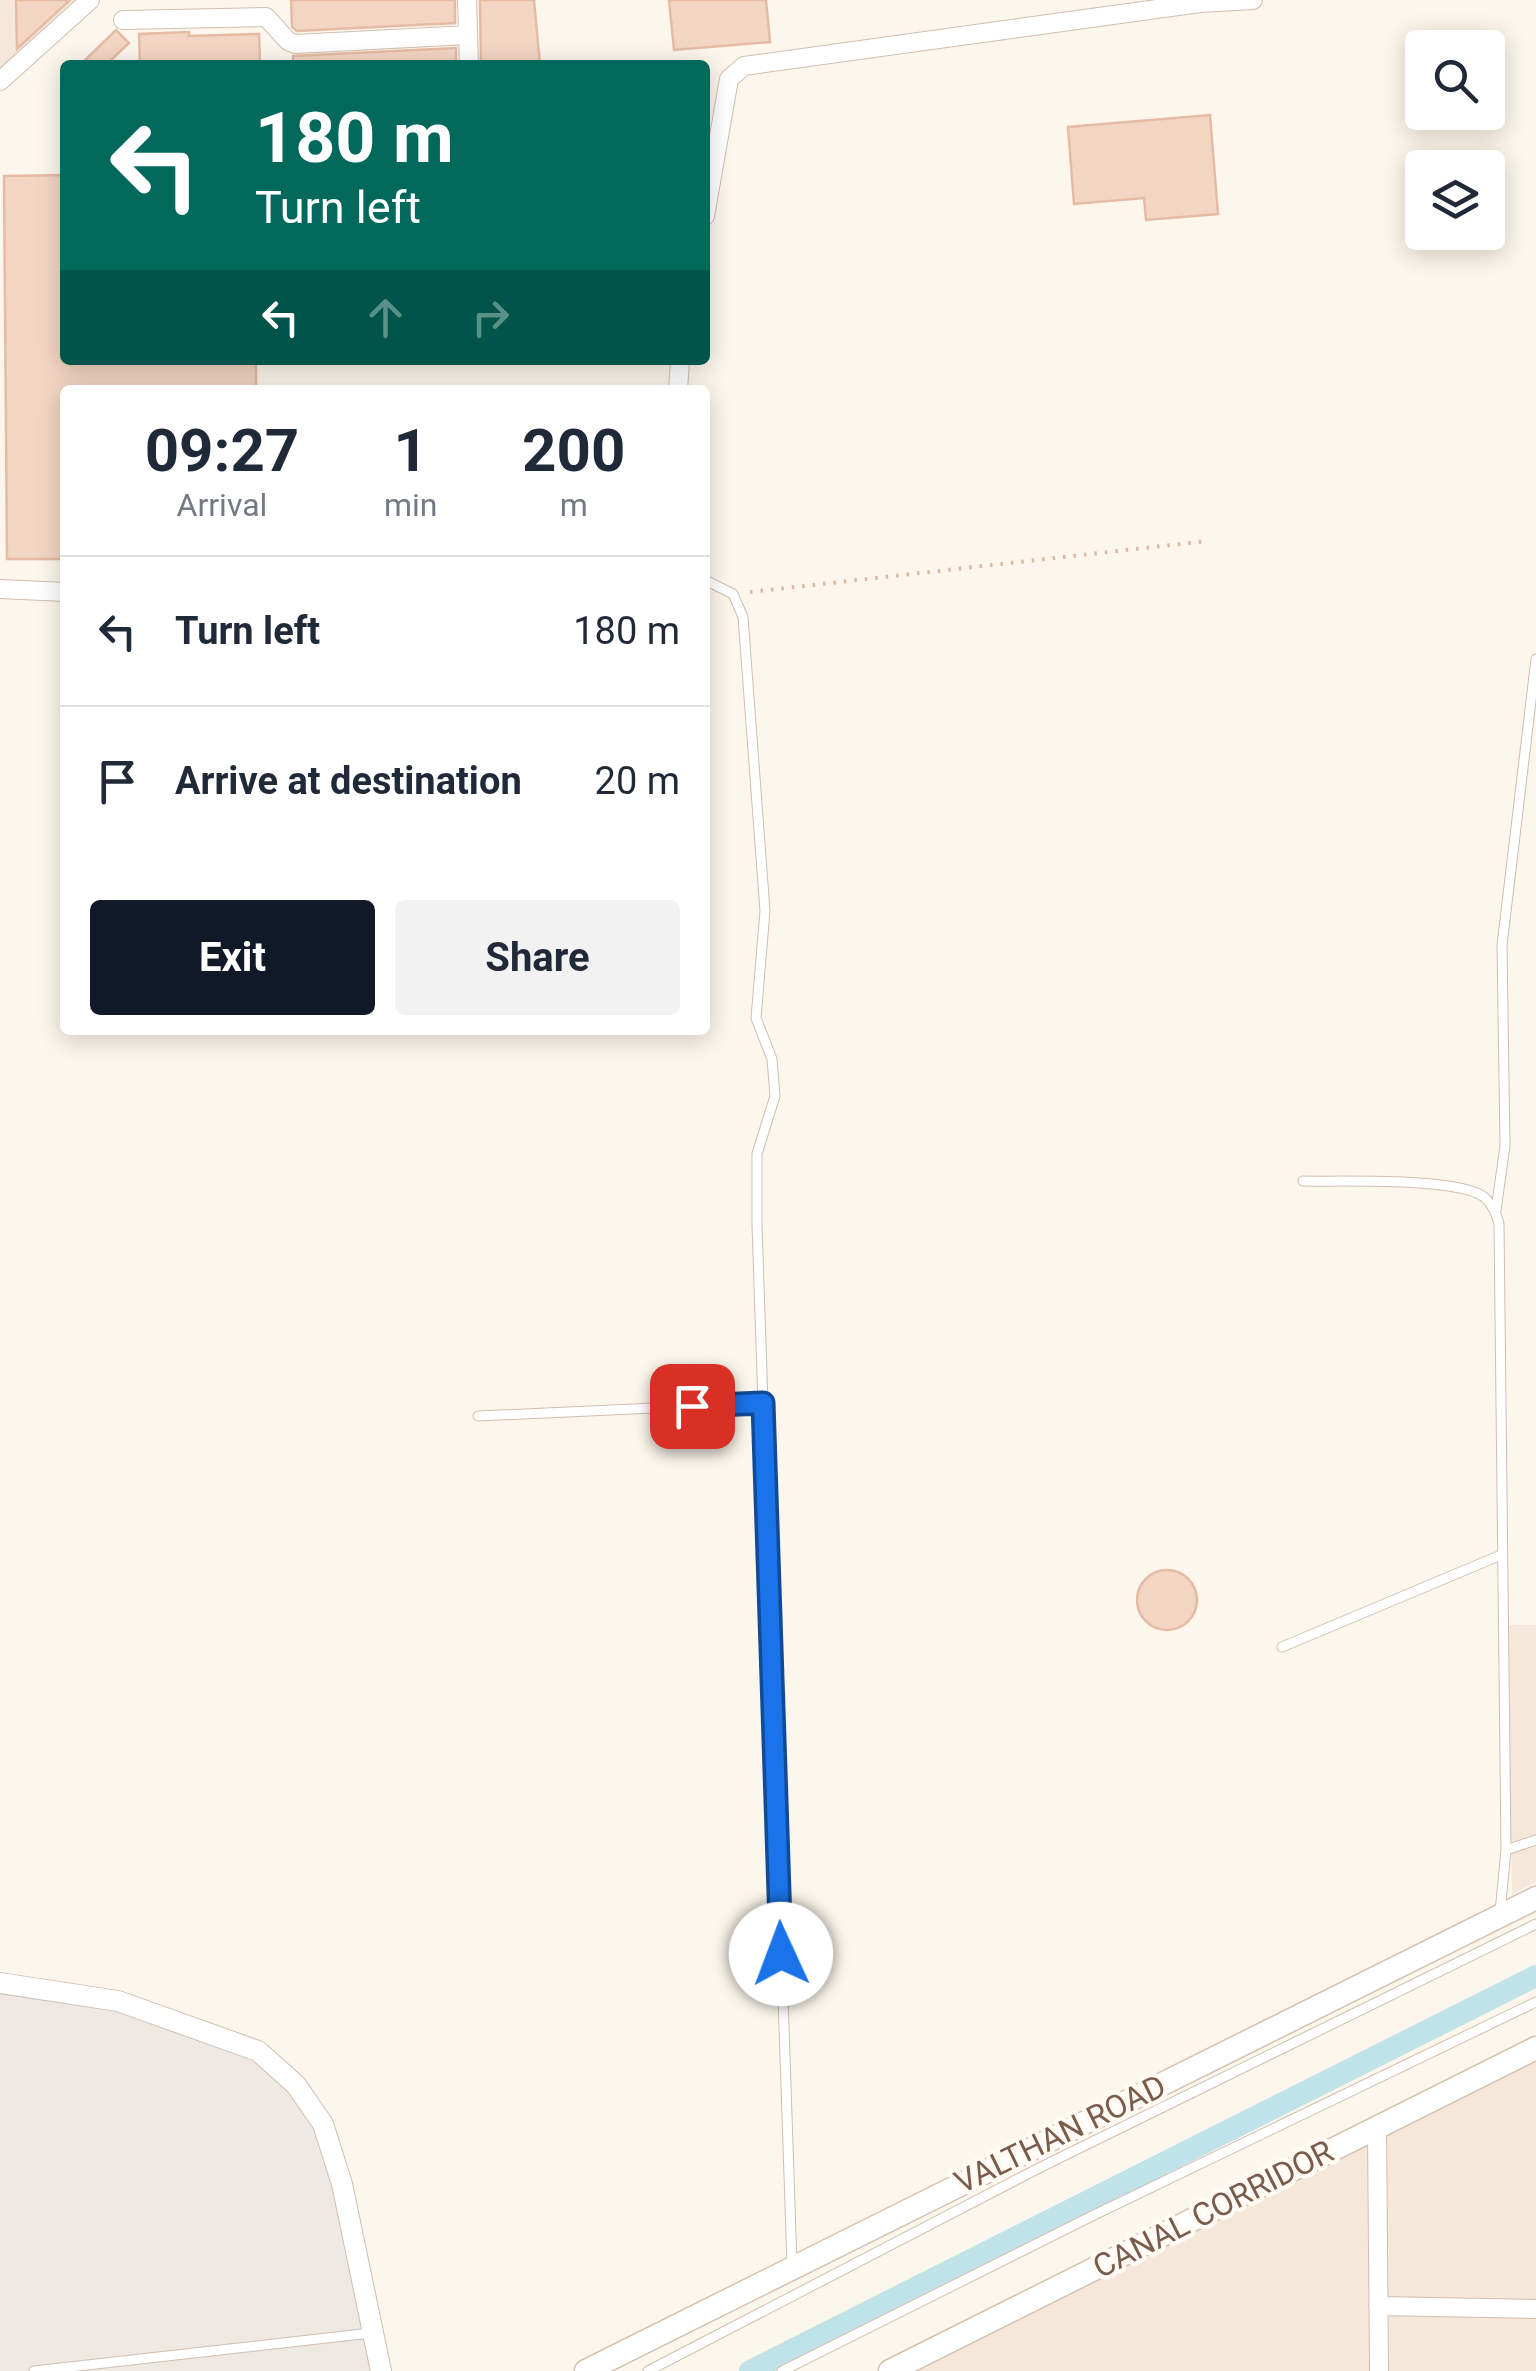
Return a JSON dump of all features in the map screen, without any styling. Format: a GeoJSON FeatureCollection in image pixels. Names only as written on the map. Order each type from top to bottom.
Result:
{"type":"FeatureCollection","features":[{"type":"Feature","properties":{"kind":"main road","name":"VALTHAN ROAD"},"geometry":{"type":"LineString","coordinates":[[586,2371],[1536,1898]]}},
{"type":"Feature","properties":{"kind":"main road","name":"CANAL CORRIDOR"},"geometry":{"type":"LineString","coordinates":[[890,2371],[1536,2048]]}},
{"type":"Feature","properties":{"kind":"street"},"geometry":{"type":"LineString","coordinates":[[0,80],[90,0]]}},
{"type":"Feature","properties":{"kind":"street"},"geometry":{"type":"LineString","coordinates":[[467,0],[469,60]]}},
{"type":"Feature","properties":{"kind":"street"},"geometry":{"type":"LineString","coordinates":[[710,189],[730,79],[744,66],[1151,5],[1253,0]]}},
{"type":"Feature","properties":{"kind":"street"},"geometry":{"type":"LineString","coordinates":[[123,20],[266,17],[288,42],[295,44],[468,35]]}},
{"type":"Feature","properties":{"kind":"street"},"geometry":{"type":"LineString","coordinates":[[0,590],[60,592]]}},
{"type":"Feature","properties":{"kind":"street"},"geometry":{"type":"LineString","coordinates":[[0,1984],[118,2001],[258,2051],[296,2085],[323,2124],[342,2184],[382,2371]]}},
{"type":"Feature","properties":{"kind":"street"},"geometry":{"type":"LineString","coordinates":[[1377,2127],[1378,2371]]}},
{"type":"Feature","properties":{"kind":"street"},"geometry":{"type":"LineString","coordinates":[[1378,2306],[1536,2309]]}},
{"type":"Feature","properties":{"kind":"lane"},"geometry":{"type":"LineString","coordinates":[[710,582],[733,594],[742,617],[765,910],[756,1018],[772,1059],[775,1096],[757,1154],[792,2269]]}},
{"type":"Feature","properties":{"kind":"lane"},"geometry":{"type":"LineString","coordinates":[[1500,1915],[1506,1850],[1496,1210],[1504,1146],[1502,944],[1536,658]]}},
{"type":"Feature","properties":{"kind":"lane"},"geometry":{"type":"LineString","coordinates":[[1303,1180],[1465,1189],[1482,1196],[1496,1210]]}},
{"type":"Feature","properties":{"kind":"lane"},"geometry":{"type":"LineString","coordinates":[[478,1416],[763,1403]]}},
{"type":"Feature","properties":{"kind":"lane"},"geometry":{"type":"LineString","coordinates":[[1282,1647],[1501,1555]]}},
{"type":"Feature","properties":{"kind":"lane"},"geometry":{"type":"LineString","coordinates":[[1506,1850],[1536,1840]]}},
{"type":"Feature","properties":{"kind":"lane"},"geometry":{"type":"LineString","coordinates":[[648,2371],[1041,2168],[1536,1924]]}},
{"type":"Feature","properties":{"kind":"lane"},"geometry":{"type":"LineString","coordinates":[[782,2371],[1536,2002]]}},
{"type":"Feature","properties":{"kind":"lane"},"geometry":{"type":"LineString","coordinates":[[34,2371],[373,2333]]}},
{"type":"Feature","properties":{"kind":"path"},"geometry":{"type":"LineString","coordinates":[[733,594],[1208,541]]}},
{"type":"Feature","properties":{"kind":"shaded area"},"geometry":{"type":"Polygon","coordinates":[[[0,0],[83,0],[0,76],[0,0]]]}},
{"type":"Feature","properties":{"kind":"shaded area"},"geometry":{"type":"Polygon","coordinates":[[[1507,1625],[1536,1625],[1536,1882],[1512,1894],[1507,1625]]]}},
{"type":"Feature","properties":{"kind":"shaded area"},"geometry":{"type":"Polygon","coordinates":[[[0,1993],[115,2011],[255,2057],[292,2094],[315,2127],[335,2189],[371,2371],[0,2371],[0,1993]]]}},
{"type":"Feature","properties":{"kind":"shaded area"},"geometry":{"type":"Polygon","coordinates":[[[1536,2060],[1536,2371],[910,2371],[1536,2060]]]}},
{"type":"Feature","properties":{"kind":"building"},"geometry":{"type":"Polygon","coordinates":[[[16,0],[70,0],[17,49],[16,0]]]}},
{"type":"Feature","properties":{"kind":"building"},"geometry":{"type":"Polygon","coordinates":[[[291,0],[455,0],[455,23],[297,31],[292,27],[291,0]]]}},
{"type":"Feature","properties":{"kind":"building"},"geometry":{"type":"Polygon","coordinates":[[[480,0],[534,0],[540,60],[481,60],[480,0]]]}},
{"type":"Feature","properties":{"kind":"building"},"geometry":{"type":"Polygon","coordinates":[[[669,0],[766,0],[770,42],[674,50],[669,0]]]}},
{"type":"Feature","properties":{"kind":"building"},"geometry":{"type":"Polygon","coordinates":[[[116,30],[129,43],[111,60],[85,60],[116,30]]]}},
{"type":"Feature","properties":{"kind":"building"},"geometry":{"type":"Polygon","coordinates":[[[139,34],[259,34],[260,60],[140,60],[139,34]]]}},
{"type":"Feature","properties":{"kind":"building"},"geometry":{"type":"Polygon","coordinates":[[[456,48],[456,60],[293,60],[293,56],[456,48]]]}},
{"type":"Feature","properties":{"kind":"building"},"geometry":{"type":"Polygon","coordinates":[[[1210,115],[1218,214],[1146,220],[1144,198],[1074,204],[1068,127],[1210,115]]]}},
{"type":"Feature","properties":{"kind":"building"},"geometry":{"type":"Polygon","coordinates":[[[60,175],[60,365],[256,365],[256,385],[60,385],[60,559],[7,559],[4,176],[60,175]]]}},
{"type":"Feature","properties":{"kind":"building"},"geometry":{"type":"Polygon","coordinates":[[[1167,1570],[1188,1579],[1197,1600],[1188,1621],[1167,1630],[1146,1621],[1137,1600],[1146,1579],[1167,1570]]]}},
{"type":"Feature","properties":{"kind":"waterway"},"geometry":{"type":"LineString","coordinates":[[750,2371],[1536,1976]]}},
{"type":"Feature","properties":{"kind":"route"},"geometry":{"type":"LineString","coordinates":[[692,1406],[763,1403],[781,1954]]}}]}
